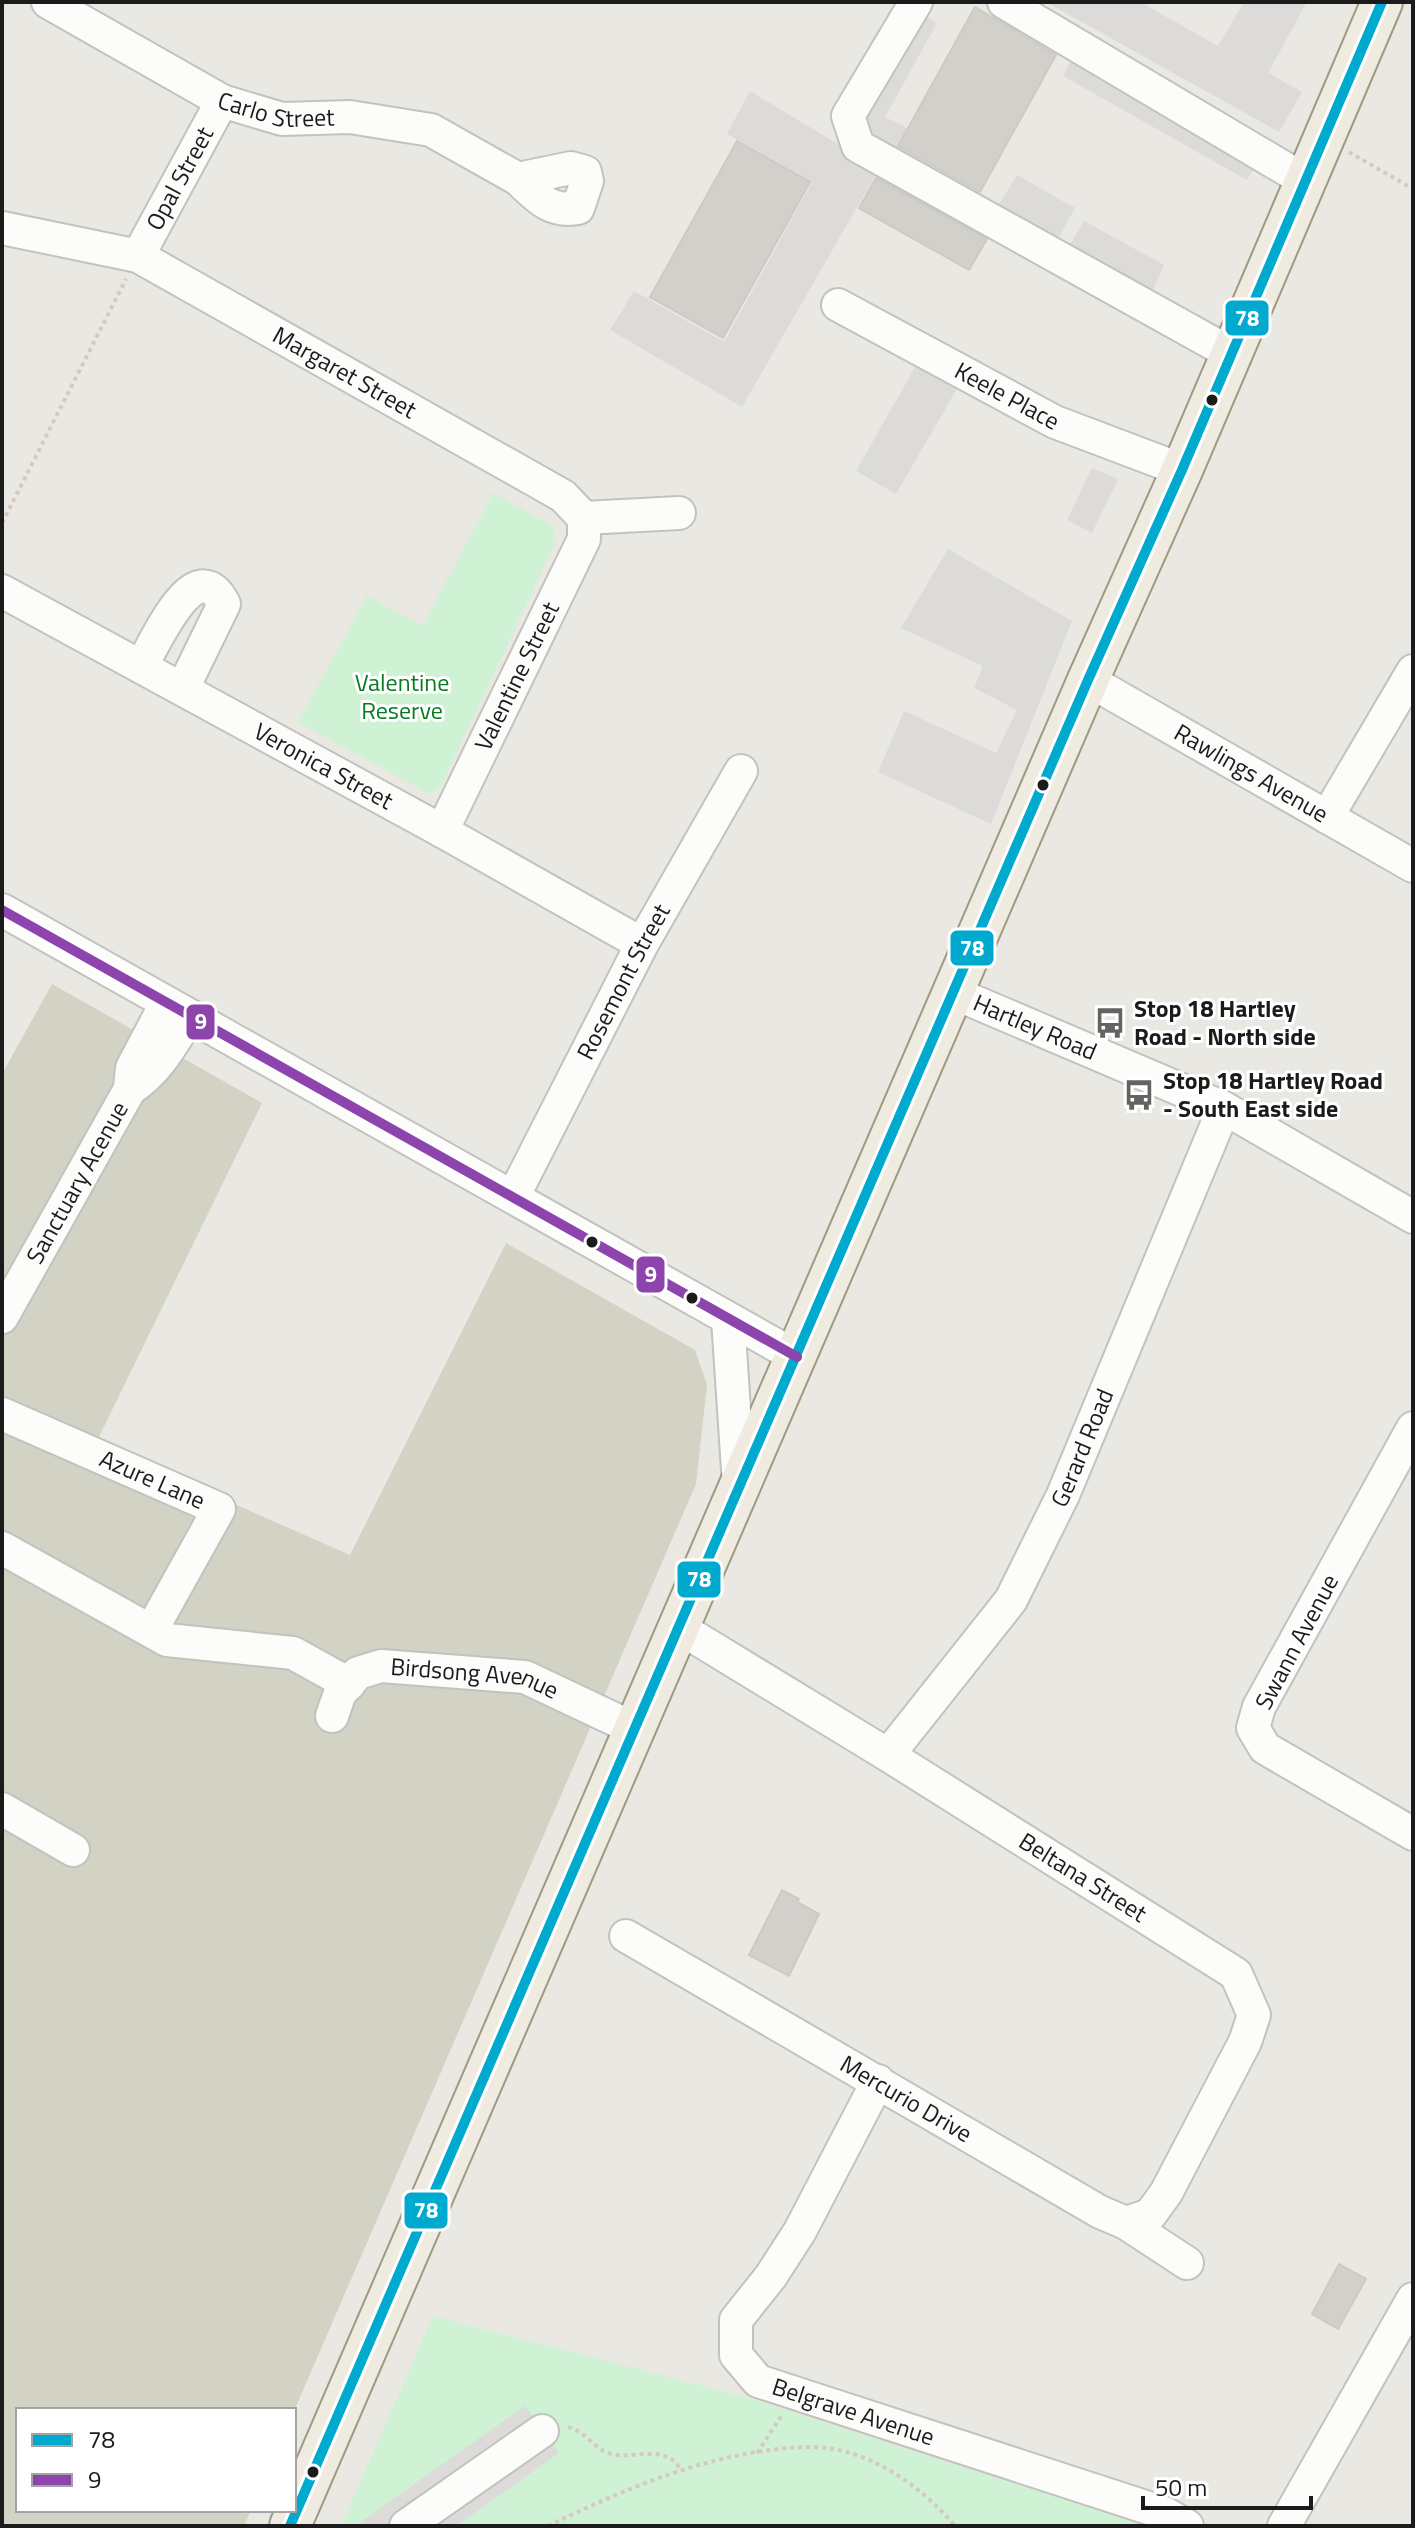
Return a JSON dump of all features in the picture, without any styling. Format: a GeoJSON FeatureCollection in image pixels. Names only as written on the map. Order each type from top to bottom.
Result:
{"type":"FeatureCollection","features":[{"type":"Feature","properties":{"kind":"main road"},"geometry":{"type":"LineString","coordinates":[[290,2526],[1382,2]]}},
{"type":"Feature","properties":{"kind":"street","name":"Carlo Street"},"geometry":{"type":"LineString","coordinates":[[48,2],[222,101],[282,119],[350,117],[431,130],[518,179]]}},
{"type":"Feature","properties":{"kind":"street"},"geometry":{"type":"LineString","coordinates":[[916,2],[848,116],[858,146],[1232,354]]}},
{"type":"Feature","properties":{"kind":"street"},"geometry":{"type":"LineString","coordinates":[[1004,2],[1306,181]]}},
{"type":"Feature","properties":{"kind":"street","name":"Opal Street"},"geometry":{"type":"LineString","coordinates":[[138,256],[222,101]]}},
{"type":"Feature","properties":{"kind":"street","name":"Margaret Street"},"geometry":{"type":"LineString","coordinates":[[2,228],[138,256],[563,496],[584,518]]}},
{"type":"Feature","properties":{"kind":"street","name":"Keele Place"},"geometry":{"type":"LineString","coordinates":[[838,305],[1055,422],[1182,470]]}},
{"type":"Feature","properties":{"kind":"street"},"geometry":{"type":"LineString","coordinates":[[584,518],[679,513]]}},
{"type":"Feature","properties":{"kind":"street","name":"Valentine Street"},"geometry":{"type":"LineString","coordinates":[[442,831],[584,539],[584,518]]}},
{"type":"Feature","properties":{"kind":"street"},"geometry":{"type":"LineString","coordinates":[[142,665],[182,597],[193,587],[205,585],[217,590],[224,604],[183,688]]}},
{"type":"Feature","properties":{"kind":"street","name":"Veronica Street"},"geometry":{"type":"LineString","coordinates":[[2,591],[142,665],[642,944]]}},
{"type":"Feature","properties":{"kind":"street"},"geometry":{"type":"LineString","coordinates":[[1327,817],[1413,671]]}},
{"type":"Feature","properties":{"kind":"street","name":"Rawlings Avenue"},"geometry":{"type":"LineString","coordinates":[[1088,680],[1413,866]]}},
{"type":"Feature","properties":{"kind":"street","name":"Rosemont Street"},"geometry":{"type":"LineString","coordinates":[[513,1197],[642,944],[741,771]]}},
{"type":"Feature","properties":{"kind":"street"},"geometry":{"type":"LineString","coordinates":[[2,910],[797,1357]]}},
{"type":"Feature","properties":{"kind":"street","name":"Hartley Road"},"geometry":{"type":"LineString","coordinates":[[954,993],[1224,1108],[1413,1217]]}},
{"type":"Feature","properties":{"kind":"street","name":"Sanctuary Acenue"},"geometry":{"type":"LineString","coordinates":[[2,1317],[130,1089],[147,1078],[166,1055],[178,1010]]}},
{"type":"Feature","properties":{"kind":"street","name":"Gerard Road"},"geometry":{"type":"LineString","coordinates":[[888,1755],[1011,1600],[1063,1495],[1224,1108]]}},
{"type":"Feature","properties":{"kind":"street"},"geometry":{"type":"LineString","coordinates":[[728,1319],[739,1488]]}},
{"type":"Feature","properties":{"kind":"street","name":"Azure Lane"},"geometry":{"type":"LineString","coordinates":[[2,1414],[219,1509],[151,1631]]}},
{"type":"Feature","properties":{"kind":"street","name":"Swann Avenue"},"geometry":{"type":"LineString","coordinates":[[1413,1428],[1259,1707],[1253,1728],[1265,1748],[1413,1834]]}},
{"type":"Feature","properties":{"kind":"street"},"geometry":{"type":"LineString","coordinates":[[2,1548],[167,1640],[293,1653],[349,1684],[340,1693],[332,1716]]}},
{"type":"Feature","properties":{"kind":"street","name":"Beltana Street"},"geometry":{"type":"LineString","coordinates":[[678,1627],[1236,1974],[1254,2015],[1245,2042],[1166,2193],[1150,2215],[1126,2223]]}},
{"type":"Feature","properties":{"kind":"street","name":"Birdsong Avenue"},"geometry":{"type":"LineString","coordinates":[[349,1684],[358,1673],[381,1666],[525,1677],[635,1729]]}},
{"type":"Feature","properties":{"kind":"street"},"geometry":{"type":"LineString","coordinates":[[2,1809],[73,1850]]}},
{"type":"Feature","properties":{"kind":"street","name":"Mercurio Drive"},"geometry":{"type":"LineString","coordinates":[[626,1936],[1100,2212],[1126,2223],[1187,2263]]}},
{"type":"Feature","properties":{"kind":"street","name":"Belgrave Avenue"},"geometry":{"type":"LineString","coordinates":[[878,2081],[800,2231],[771,2276],[736,2320],[736,2355],[758,2381],[1164,2513],[1187,2526]]}},
{"type":"Feature","properties":{"kind":"street"},"geometry":{"type":"LineString","coordinates":[[1284,2526],[1413,2299]]}},
{"type":"Feature","properties":{"kind":"street"},"geometry":{"type":"LineString","coordinates":[[406,2526],[542,2431]]}},
{"type":"Feature","properties":{"kind":"path"},"geometry":{"type":"LineString","coordinates":[[1324,137],[1413,189]]}},
{"type":"Feature","properties":{"kind":"path"},"geometry":{"type":"LineString","coordinates":[[2,523],[138,256]]}},
{"type":"Feature","properties":{"kind":"path"},"geometry":{"type":"LineString","coordinates":[[757,2453],[796,2393]]}},
{"type":"Feature","properties":{"kind":"path"},"geometry":{"type":"LineString","coordinates":[[542,2431],[571,2427],[606,2452],[622,2456],[660,2455],[673,2460],[681,2471]]}},
{"type":"Feature","properties":{"kind":"path"},"geometry":{"type":"LineString","coordinates":[[548,2526],[603,2500],[681,2471],[757,2453],[811,2447],[844,2453],[880,2465],[915,2487],[955,2526]]}},
{"type":"Feature","properties":{"kind":"shaded area"},"geometry":{"type":"Polygon","coordinates":[[[1046,2],[1140,2],[1218,46],[1244,2],[1307,2],[1268,73],[1302,92],[1279,132],[1046,2]]]}},
{"type":"Feature","properties":{"kind":"shaded area"},"geometry":{"type":"Polygon","coordinates":[[[902,3],[937,23],[885,117],[907,128],[894,153],[837,122],[902,3]]]}},
{"type":"Feature","properties":{"kind":"shaded area"},"geometry":{"type":"Polygon","coordinates":[[[1084,37],[1270,143],[1247,180],[1063,76],[1084,37]]]}},
{"type":"Feature","properties":{"kind":"shaded area"},"geometry":{"type":"Polygon","coordinates":[[[750,91],[879,169],[742,407],[610,330],[634,291],[724,342],[812,182],[727,134],[750,91]]]}},
{"type":"Feature","properties":{"kind":"shaded area"},"geometry":{"type":"Polygon","coordinates":[[[1017,175],[1075,208],[1058,239],[998,206],[1017,175]]]}},
{"type":"Feature","properties":{"kind":"shaded area"},"geometry":{"type":"Polygon","coordinates":[[[1084,221],[1164,265],[1147,303],[1064,254],[1084,221]]]}},
{"type":"Feature","properties":{"kind":"shaded area"},"geometry":{"type":"Polygon","coordinates":[[[917,364],[958,387],[896,494],[856,471],[917,364]]]}},
{"type":"Feature","properties":{"kind":"shaded area"},"geometry":{"type":"Polygon","coordinates":[[[1092,468],[1118,479],[1092,533],[1067,520],[1092,468]]]}},
{"type":"Feature","properties":{"kind":"shaded area"},"geometry":{"type":"Polygon","coordinates":[[[948,549],[1072,621],[991,824],[878,772],[904,711],[996,753],[1017,710],[974,688],[983,666],[901,628],[948,549]]]}},
{"type":"Feature","properties":{"kind":"shaded area"},"geometry":{"type":"Polygon","coordinates":[[[52,984],[262,1103],[96,1443],[350,1555],[506,1243],[695,1350],[707,1385],[696,1484],[295,2408],[16,2408],[16,2512],[250,2512],[244,2526],[2,2526],[2,1074],[52,984]]]}},
{"type":"Feature","properties":{"kind":"shaded area"},"geometry":{"type":"Polygon","coordinates":[[[525,2406],[559,2453],[456,2526],[355,2526],[525,2406]]]}},
{"type":"Feature","properties":{"kind":"green space","name":"Valentine Reserve"},"geometry":{"type":"Polygon","coordinates":[[[493,493],[552,526],[556,541],[440,788],[430,794],[298,722],[367,596],[423,626],[493,493]]]}},
{"type":"Feature","properties":{"kind":"green space"},"geometry":{"type":"Polygon","coordinates":[[[433,2316],[746,2397],[1145,2526],[341,2526],[433,2316]]]}},
{"type":"Feature","properties":{"kind":"building"},"geometry":{"type":"Polygon","coordinates":[[[975,7],[1056,55],[980,192],[898,146],[975,7]]]}},
{"type":"Feature","properties":{"kind":"building"},"geometry":{"type":"Polygon","coordinates":[[[737,141],[810,182],[723,338],[650,297],[737,141]]]}},
{"type":"Feature","properties":{"kind":"building"},"geometry":{"type":"Polygon","coordinates":[[[876,178],[987,239],[969,270],[859,208],[876,178]]]}},
{"type":"Feature","properties":{"kind":"building"},"geometry":{"type":"Polygon","coordinates":[[[782,1890],[819,1914],[789,1976],[749,1955],[782,1890]]]}},
{"type":"Feature","properties":{"kind":"building"},"geometry":{"type":"Polygon","coordinates":[[[1339,2264],[1366,2279],[1338,2329],[1312,2314],[1339,2264]]]}},
{"type":"Feature","properties":{"kind":"transit line","name":"78"},"geometry":{"type":"LineString","coordinates":[[290,2526],[1382,2]]}},
{"type":"Feature","properties":{"kind":"transit line","name":"9"},"geometry":{"type":"LineString","coordinates":[[2,910],[797,1357]]}},
{"type":"Feature","properties":{"kind":"place","name":"Stop 18 Hartley Road - North side"},"geometry":{"type":"Point","coordinates":[1110,1023]}},
{"type":"Feature","properties":{"kind":"place","name":"Stop 18 Hartley Road - South East side"},"geometry":{"type":"Point","coordinates":[1139,1095]}}]}
